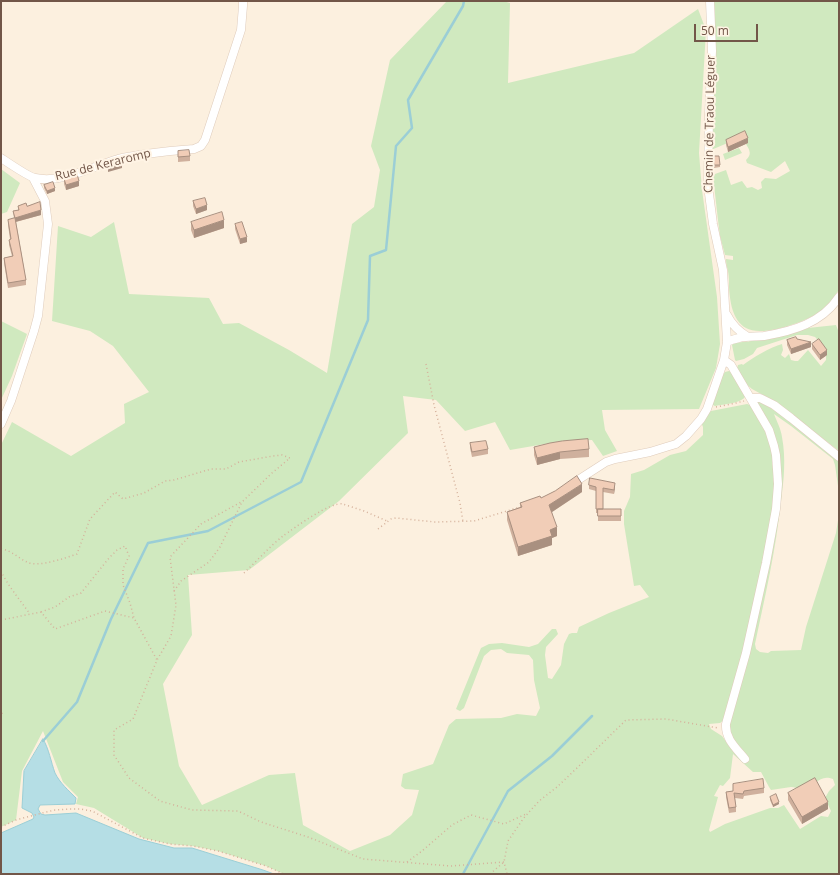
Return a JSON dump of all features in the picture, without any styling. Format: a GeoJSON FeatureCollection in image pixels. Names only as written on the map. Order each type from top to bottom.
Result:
{"type":"FeatureCollection","features":[{"type":"Feature","properties":{"kind":"street","name":"Rue de Keraromp"},"geometry":{"type":"LineString","coordinates":[[33,178],[56,178],[78,174],[116,159],[146,153],[194,149],[201,146],[205,140],[241,30],[242,1]]}},
{"type":"Feature","properties":{"kind":"street","name":"Chemin de Traou Léguer"},"geometry":{"type":"LineString","coordinates":[[578,480],[606,462],[650,452],[676,444],[686,436],[707,409],[724,360],[727,342],[723,270],[713,224],[708,186],[712,51],[710,1]]}},
{"type":"Feature","properties":{"kind":"street"},"geometry":{"type":"LineString","coordinates":[[1,158],[33,178],[45,201],[48,224],[38,316],[13,394],[1,424]]}},
{"type":"Feature","properties":{"kind":"street"},"geometry":{"type":"LineString","coordinates":[[727,342],[739,338],[774,334],[809,324],[831,308],[839,297]]}},
{"type":"Feature","properties":{"kind":"street"},"geometry":{"type":"LineString","coordinates":[[725,312],[735,328],[740,333],[748,337]]}},
{"type":"Feature","properties":{"kind":"street"},"geometry":{"type":"LineString","coordinates":[[724,360],[731,365],[769,430],[776,455],[778,474],[776,509],[766,563],[746,653],[727,719],[726,729],[730,741],[745,759]]}},
{"type":"Feature","properties":{"kind":"street"},"geometry":{"type":"LineString","coordinates":[[751,398],[760,398],[774,405],[839,457]]}},
{"type":"Feature","properties":{"kind":"path"},"geometry":{"type":"LineString","coordinates":[[426,364],[434,405],[464,522]]}},
{"type":"Feature","properties":{"kind":"path"},"geometry":{"type":"LineString","coordinates":[[707,409],[736,403],[751,398]]}},
{"type":"Feature","properties":{"kind":"path"},"geometry":{"type":"LineString","coordinates":[[1,549],[6,550],[28,563],[46,563],[77,554],[90,519],[114,492],[123,499],[144,493],[165,481],[211,470],[226,469],[239,462],[282,455],[290,458],[242,501],[201,524],[170,557],[176,605],[171,636],[157,660],[132,719],[114,730],[114,755],[129,778],[160,801],[192,810],[238,811],[261,822],[308,837],[363,860],[451,866],[504,862]]}},
{"type":"Feature","properties":{"kind":"path"},"geometry":{"type":"LineString","coordinates":[[174,591],[181,581],[209,562],[220,547],[242,501]]}},
{"type":"Feature","properties":{"kind":"path"},"geometry":{"type":"LineString","coordinates":[[244,573],[283,536],[330,506],[340,503],[387,521]]}},
{"type":"Feature","properties":{"kind":"path"},"geometry":{"type":"LineString","coordinates":[[378,529],[387,521],[396,518],[434,522],[464,522],[474,521],[521,507]]}},
{"type":"Feature","properties":{"kind":"path"},"geometry":{"type":"LineString","coordinates":[[1,620],[41,612],[55,607],[69,597],[80,592],[109,558],[125,546],[129,556],[123,569],[123,585],[130,602],[134,618],[157,660]]}},
{"type":"Feature","properties":{"kind":"path"},"geometry":{"type":"LineString","coordinates":[[1,571],[6,582],[30,614]]}},
{"type":"Feature","properties":{"kind":"path"},"geometry":{"type":"LineString","coordinates":[[41,612],[55,629],[105,611],[134,618]]}},
{"type":"Feature","properties":{"kind":"path"},"geometry":{"type":"LineString","coordinates":[[1,709],[1,718]]}},
{"type":"Feature","properties":{"kind":"path"},"geometry":{"type":"LineString","coordinates":[[507,874],[504,862],[508,841],[523,819],[539,801],[580,766],[626,720],[666,719],[726,729]]}},
{"type":"Feature","properties":{"kind":"path"},"geometry":{"type":"LineString","coordinates":[[1,827],[16,820],[55,810],[80,809],[92,812],[143,838],[170,844],[193,846],[218,851],[266,866],[284,874]]}},
{"type":"Feature","properties":{"kind":"path"},"geometry":{"type":"LineString","coordinates":[[407,863],[452,825],[471,815],[504,824],[528,814]]}},
{"type":"Feature","properties":{"kind":"path"},"geometry":{"type":"LineString","coordinates":[[490,874],[504,862]]}},
{"type":"Feature","properties":{"kind":"green space"},"geometry":{"type":"Polygon","coordinates":[[[447,1],[503,1],[510,3],[508,83],[634,53],[698,9],[706,30],[699,153],[702,190],[717,297],[720,344],[716,368],[699,409],[602,410],[605,430],[617,451],[603,456],[592,440],[562,441],[510,450],[495,422],[465,431],[436,400],[403,396],[408,433],[339,501],[249,570],[188,575],[192,635],[163,684],[179,766],[202,805],[269,775],[295,773],[303,825],[350,851],[390,835],[412,815],[419,790],[405,789],[401,786],[403,774],[433,764],[449,725],[456,719],[501,718],[517,714],[536,716],[540,708],[534,680],[533,660],[529,655],[507,653],[501,649],[491,650],[484,656],[464,708],[460,711],[456,709],[481,648],[489,644],[502,643],[529,647],[538,644],[552,629],[556,629],[558,634],[546,647],[545,655],[548,678],[552,679],[561,665],[564,644],[569,634],[577,633],[579,627],[649,597],[640,585],[634,586],[624,524],[624,511],[630,497],[631,474],[644,470],[670,455],[686,451],[703,435],[703,427],[701,422],[711,411],[747,404],[750,405],[771,441],[775,498],[748,639],[724,720],[720,723],[709,724],[711,729],[722,736],[728,744],[730,722],[771,552],[779,458],[756,403],[758,401],[790,421],[839,461],[839,493],[833,459],[774,414],[781,431],[784,477],[773,555],[755,644],[756,649],[760,652],[768,653],[771,651],[801,650],[806,627],[836,533],[839,514],[839,874],[284,874],[266,866],[218,851],[193,846],[170,844],[143,838],[94,808],[76,804],[78,797],[63,782],[43,731],[22,771],[16,820],[1,827],[1,445],[12,422],[71,456],[125,423],[124,404],[149,392],[113,346],[90,331],[52,321],[58,226],[91,237],[114,222],[129,294],[209,298],[223,324],[239,323],[289,350],[327,373],[352,224],[374,207],[380,170],[371,146],[390,60],[447,1]],[[733,754],[730,778],[723,786],[720,785],[714,796],[718,797],[709,830],[710,832],[725,824],[770,808],[778,808],[784,805],[800,829],[821,816],[828,817],[831,811],[825,798],[835,785],[833,779],[821,779],[804,789],[791,787],[771,790],[761,772],[753,772],[733,754]]]}},
{"type":"Feature","properties":{"kind":"green space"},"geometry":{"type":"Polygon","coordinates":[[[712,1],[839,1],[839,290],[826,307],[817,314],[797,323],[774,330],[753,331],[746,328],[741,325],[733,310],[730,298],[729,275],[726,259],[733,260],[733,256],[725,255],[720,236],[713,176],[726,170],[731,185],[742,181],[747,188],[752,187],[758,190],[762,188],[761,182],[765,178],[776,179],[790,171],[785,161],[771,172],[747,163],[746,160],[750,154],[746,144],[748,143],[730,142],[711,150],[712,1]]]}},
{"type":"Feature","properties":{"kind":"green space"},"geometry":{"type":"Polygon","coordinates":[[[739,148],[742,153],[725,160],[723,154],[739,148]]]}},
{"type":"Feature","properties":{"kind":"green space"},"geometry":{"type":"Polygon","coordinates":[[[1,169],[20,183],[7,212],[1,214],[1,169]]]}},
{"type":"Feature","properties":{"kind":"green space"},"geometry":{"type":"Polygon","coordinates":[[[1,321],[27,334],[12,376],[1,400],[1,321]]]}},
{"type":"Feature","properties":{"kind":"green space"},"geometry":{"type":"Polygon","coordinates":[[[836,325],[839,333],[839,451],[774,401],[752,389],[745,383],[737,368],[738,365],[743,365],[762,353],[782,344],[783,350],[781,355],[785,358],[789,354],[791,360],[798,361],[808,350],[821,366],[826,360],[826,353],[820,342],[815,337],[808,335],[797,335],[757,348],[753,354],[736,361],[732,345],[734,343],[769,339],[808,328],[836,325]]]}},
{"type":"Feature","properties":{"kind":"green space"},"geometry":{"type":"Polygon","coordinates":[[[729,371],[746,396],[740,401],[715,406],[712,403],[723,375],[725,372],[729,371]]]}},
{"type":"Feature","properties":{"kind":"water"},"geometry":{"type":"Polygon","coordinates":[[[43,739],[57,777],[76,798],[75,804],[40,805],[38,809],[41,814],[76,813],[139,839],[174,848],[192,848],[274,874],[1,874],[1,833],[33,819],[34,817],[32,813],[22,808],[24,771],[43,739]]]}},
{"type":"Feature","properties":{"kind":"building"},"geometry":{"type":"Polygon","coordinates":[[[745,131],[748,138],[728,147],[726,140],[745,131]]]}},
{"type":"Feature","properties":{"kind":"building"},"geometry":{"type":"Polygon","coordinates":[[[189,150],[190,156],[178,157],[178,151],[189,150]]]}},
{"type":"Feature","properties":{"kind":"building"},"geometry":{"type":"Polygon","coordinates":[[[714,156],[719,156],[720,165],[714,165],[714,156]]]}},
{"type":"Feature","properties":{"kind":"building"},"geometry":{"type":"Polygon","coordinates":[[[121,159],[122,164],[108,167],[107,163],[121,159]]]}},
{"type":"Feature","properties":{"kind":"building"},"geometry":{"type":"Polygon","coordinates":[[[77,174],[79,181],[66,185],[64,179],[77,174]]]}},
{"type":"Feature","properties":{"kind":"building"},"geometry":{"type":"Polygon","coordinates":[[[53,182],[55,188],[47,191],[44,185],[53,182]]]}},
{"type":"Feature","properties":{"kind":"building"},"geometry":{"type":"Polygon","coordinates":[[[205,198],[207,205],[196,209],[193,201],[205,198]]]}},
{"type":"Feature","properties":{"kind":"building"},"geometry":{"type":"Polygon","coordinates":[[[40,202],[41,210],[15,218],[13,211],[19,210],[18,206],[26,203],[27,206],[40,202]]]}},
{"type":"Feature","properties":{"kind":"building"},"geometry":{"type":"Polygon","coordinates":[[[222,212],[224,220],[194,230],[191,222],[222,212]]]}},
{"type":"Feature","properties":{"kind":"building"},"geometry":{"type":"Polygon","coordinates":[[[15,218],[26,280],[8,283],[4,258],[13,256],[9,240],[11,239],[8,220],[15,218]]]}},
{"type":"Feature","properties":{"kind":"building"},"geometry":{"type":"Polygon","coordinates":[[[242,222],[247,237],[240,239],[235,224],[242,222]]]}},
{"type":"Feature","properties":{"kind":"building"},"geometry":{"type":"Polygon","coordinates":[[[796,337],[797,339],[811,342],[791,349],[787,340],[796,337]]]}},
{"type":"Feature","properties":{"kind":"building"},"geometry":{"type":"Polygon","coordinates":[[[819,339],[827,350],[820,355],[812,344],[819,339]]]}},
{"type":"Feature","properties":{"kind":"building"},"geometry":{"type":"Polygon","coordinates":[[[588,439],[589,449],[560,452],[537,458],[534,447],[562,441],[588,439]]]}},
{"type":"Feature","properties":{"kind":"building"},"geometry":{"type":"Polygon","coordinates":[[[486,441],[488,449],[472,452],[470,443],[486,441]]]}},
{"type":"Feature","properties":{"kind":"building"},"geometry":{"type":"Polygon","coordinates":[[[577,476],[582,484],[549,505],[557,527],[550,530],[552,536],[518,547],[507,512],[522,507],[520,503],[540,496],[541,498],[555,491],[577,476]]]}},
{"type":"Feature","properties":{"kind":"building"},"geometry":{"type":"Polygon","coordinates":[[[590,478],[615,483],[614,490],[603,488],[603,509],[596,509],[596,487],[589,485],[590,478]]]}},
{"type":"Feature","properties":{"kind":"building"},"geometry":{"type":"Polygon","coordinates":[[[598,509],[621,509],[621,516],[598,516],[598,509]]]}},
{"type":"Feature","properties":{"kind":"building"},"geometry":{"type":"Polygon","coordinates":[[[815,778],[828,802],[802,817],[788,793],[815,778]]]}},
{"type":"Feature","properties":{"kind":"building"},"geometry":{"type":"Polygon","coordinates":[[[763,779],[764,788],[744,791],[743,794],[734,793],[736,807],[729,808],[726,792],[733,791],[733,784],[763,779]]]}},
{"type":"Feature","properties":{"kind":"building"},"geometry":{"type":"Polygon","coordinates":[[[776,794],[779,802],[773,805],[770,797],[776,794]]]}},
{"type":"Feature","properties":{"kind":"waterway"},"geometry":{"type":"LineString","coordinates":[[43,741],[77,702],[111,619],[148,543],[208,531],[301,482],[368,320],[370,256],[386,250],[396,146],[412,128],[408,100],[463,6],[464,1]]}},
{"type":"Feature","properties":{"kind":"waterway"},"geometry":{"type":"LineString","coordinates":[[463,874],[508,791],[552,756],[592,716]]}}]}
